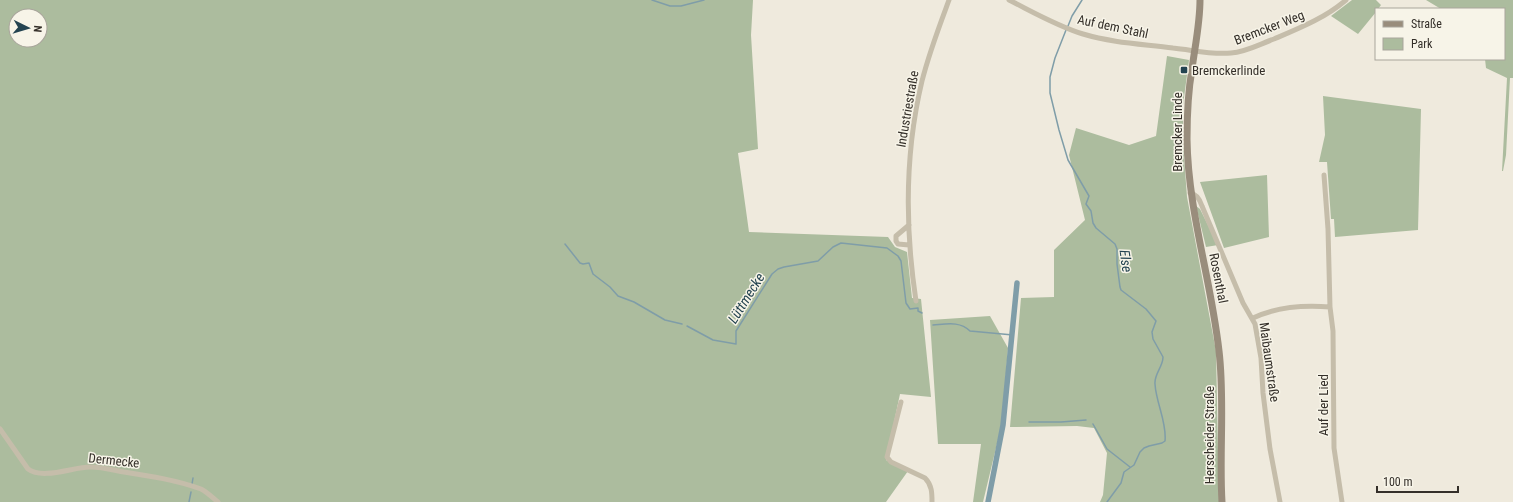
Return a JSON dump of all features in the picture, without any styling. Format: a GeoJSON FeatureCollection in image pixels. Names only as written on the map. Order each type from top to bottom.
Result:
{"type":"FeatureCollection","features":[{"type":"Feature","properties":{"kind":"main road","name":"Bremcker Linde"},"geometry":{"type":"LineString","coordinates":[[1190,194],[1187,122],[1200,0]]}},
{"type":"Feature","properties":{"kind":"main road","name":"Rosenthal"},"geometry":{"type":"LineString","coordinates":[[1190,194],[1209,285],[1220,367]]}},
{"type":"Feature","properties":{"kind":"main road","name":"Herscheider Straße"},"geometry":{"type":"LineString","coordinates":[[1220,367],[1222,502]]}},
{"type":"Feature","properties":{"kind":"street","name":"Industriestraße"},"geometry":{"type":"LineString","coordinates":[[916,300],[908,225],[910,164],[917,108],[927,63],[949,0]]}},
{"type":"Feature","properties":{"kind":"street","name":"Auf dem Stahl"},"geometry":{"type":"LineString","coordinates":[[1009,0],[1016,2],[1063,26],[1084,34],[1116,41],[1194,51]]}},
{"type":"Feature","properties":{"kind":"street","name":"Bremcker Weg"},"geometry":{"type":"LineString","coordinates":[[1194,51],[1222,53],[1246,50],[1319,19],[1346,0]]}},
{"type":"Feature","properties":{"kind":"street","name":"Auf der Lied"},"geometry":{"type":"LineString","coordinates":[[1324,176],[1328,229],[1330,307],[1333,338],[1334,385],[1332,426],[1342,502]]}},
{"type":"Feature","properties":{"kind":"street","name":"Maibaumstraße"},"geometry":{"type":"LineString","coordinates":[[1190,194],[1198,197],[1243,303],[1256,324],[1270,449],[1280,502]]}},
{"type":"Feature","properties":{"kind":"street"},"geometry":{"type":"LineString","coordinates":[[908,225],[896,236],[896,240],[898,244],[909,245]]}},
{"type":"Feature","properties":{"kind":"street"},"geometry":{"type":"LineString","coordinates":[[1252,318],[1262,314],[1298,307],[1330,307]]}},
{"type":"Feature","properties":{"kind":"street"},"geometry":{"type":"LineString","coordinates":[[901,402],[887,457],[891,462],[925,478],[932,490],[932,502]]}},
{"type":"Feature","properties":{"kind":"street","name":"Dermecke"},"geometry":{"type":"LineString","coordinates":[[0,429],[28,469],[37,474],[92,467],[142,474],[164,478],[202,490],[218,502]]}},
{"type":"Feature","properties":{"kind":"green space"},"geometry":{"type":"Polygon","coordinates":[[[0,0],[753,0],[751,35],[758,149],[738,153],[749,232],[888,237],[895,247],[907,252],[912,298],[921,299],[931,397],[900,394],[886,460],[908,471],[886,502],[0,502],[0,0]]]}},
{"type":"Feature","properties":{"kind":"green space"},"geometry":{"type":"Polygon","coordinates":[[[1352,0],[1376,0],[1381,5],[1379,8],[1375,8],[1375,13],[1358,34],[1331,16],[1352,0]]]}},
{"type":"Feature","properties":{"kind":"green space"},"geometry":{"type":"Polygon","coordinates":[[[1426,0],[1513,0],[1513,78],[1510,78],[1506,155],[1503,171],[1507,78],[1486,68],[1485,60],[1505,60],[1505,8],[1439,8],[1426,0]]]}},
{"type":"Feature","properties":{"kind":"green space"},"geometry":{"type":"Polygon","coordinates":[[[1167,56],[1189,60],[1183,105],[1183,143],[1187,197],[1216,351],[1219,502],[1100,502],[1103,495],[1107,453],[1094,428],[1077,426],[1010,427],[1021,298],[1054,297],[1054,250],[1085,220],[1069,155],[1076,128],[1129,145],[1156,136],[1167,56]]]}},
{"type":"Feature","properties":{"kind":"green space"},"geometry":{"type":"Polygon","coordinates":[[[1323,96],[1421,109],[1418,230],[1335,237],[1334,219],[1331,219],[1327,162],[1319,162],[1325,135],[1323,96]]]}},
{"type":"Feature","properties":{"kind":"green space"},"geometry":{"type":"Polygon","coordinates":[[[1267,175],[1269,237],[1224,248],[1200,182],[1267,175]]]}},
{"type":"Feature","properties":{"kind":"green space"},"geometry":{"type":"Polygon","coordinates":[[[1196,206],[1200,209],[1218,245],[1206,247],[1196,206]]]}},
{"type":"Feature","properties":{"kind":"green space"},"geometry":{"type":"Polygon","coordinates":[[[990,316],[1008,348],[1002,423],[983,502],[973,502],[981,444],[938,444],[930,320],[990,316]]]}},
{"type":"Feature","properties":{"kind":"waterway"},"geometry":{"type":"LineString","coordinates":[[652,0],[670,6],[681,6],[704,0]]}},
{"type":"Feature","properties":{"kind":"waterway","name":"Else"},"geometry":{"type":"LineString","coordinates":[[1068,26],[1072,16],[1082,0]]}},
{"type":"Feature","properties":{"kind":"waterway","name":"Else"},"geometry":{"type":"LineString","coordinates":[[1066,30],[1055,58],[1050,77],[1050,93],[1059,130],[1068,160],[1089,196],[1086,204],[1091,211],[1093,223],[1096,228],[1115,244],[1117,249],[1117,264],[1121,290],[1146,309],[1156,321],[1152,332],[1153,339],[1163,357],[1155,384],[1163,420],[1165,441],[1144,448],[1140,452],[1134,465],[1124,472],[1121,483],[1107,502]]}},
{"type":"Feature","properties":{"kind":"waterway","name":"Lüttmecke"},"geometry":{"type":"LineString","coordinates":[[687,326],[713,340],[736,344],[736,331],[772,274],[778,269],[784,267],[818,261],[833,247],[841,243],[887,248],[898,256],[901,261],[906,303],[910,309],[918,308],[918,311],[922,313]]}},
{"type":"Feature","properties":{"kind":"waterway","name":"Lüttmecke"},"geometry":{"type":"LineString","coordinates":[[565,244],[580,263],[589,263],[593,274],[610,287],[618,296],[634,302],[665,320],[682,324]]}},
{"type":"Feature","properties":{"kind":"waterway"},"geometry":{"type":"LineString","coordinates":[[988,502],[1003,425],[1017,283]]}},
{"type":"Feature","properties":{"kind":"waterway","name":"Lüttmecke"},"geometry":{"type":"LineString","coordinates":[[933,325],[958,324],[970,331],[1013,335]]}},
{"type":"Feature","properties":{"kind":"waterway"},"geometry":{"type":"LineString","coordinates":[[1029,422],[1086,420]]}},
{"type":"Feature","properties":{"kind":"waterway"},"geometry":{"type":"LineString","coordinates":[[1093,424],[1107,449],[1130,467]]}},
{"type":"Feature","properties":{"kind":"waterway","name":"Dermecke"},"geometry":{"type":"LineString","coordinates":[[192,484],[193,478]]}},
{"type":"Feature","properties":{"kind":"waterway","name":"Dermecke"},"geometry":{"type":"LineString","coordinates":[[189,502],[191,492]]}},
{"type":"Feature","properties":{"kind":"place","name":"Bremckerlinde"},"geometry":{"type":"Point","coordinates":[1184,70]}}]}
